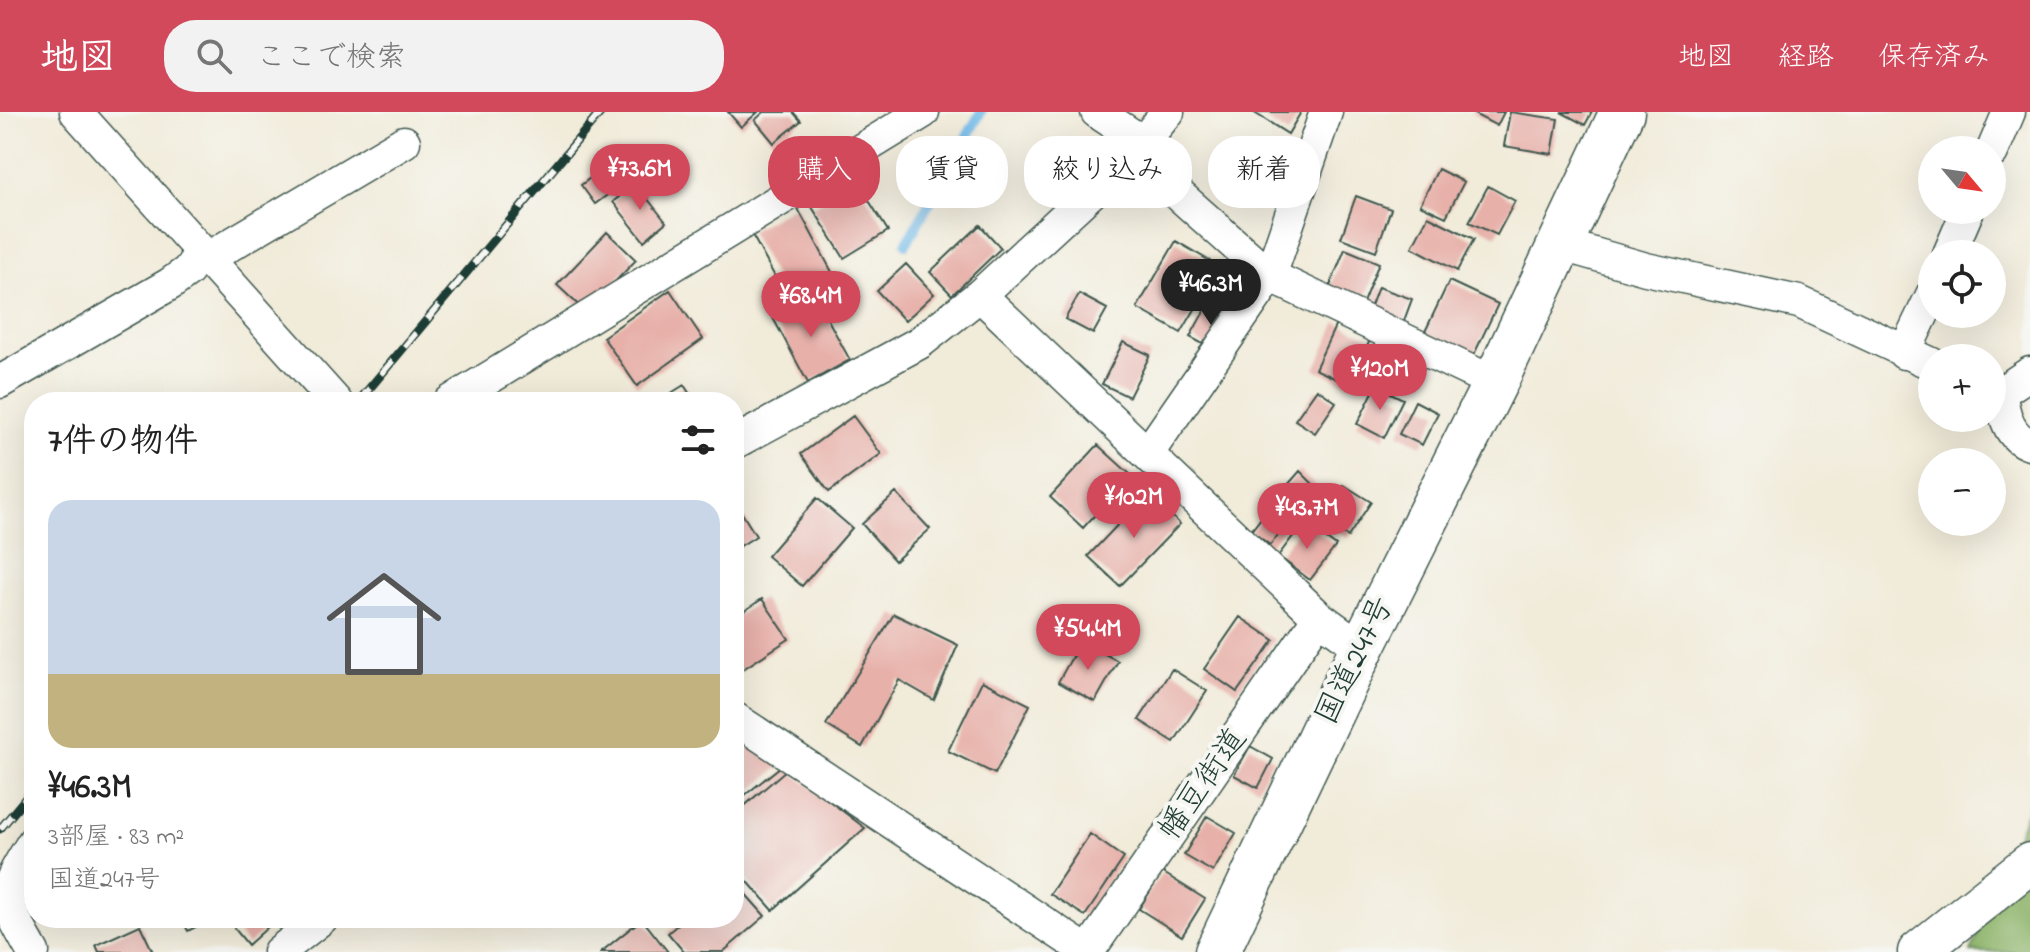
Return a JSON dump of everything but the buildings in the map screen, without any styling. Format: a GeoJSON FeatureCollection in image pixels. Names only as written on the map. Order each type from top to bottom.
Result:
{"type":"FeatureCollection","features":[{"type":"Feature","properties":{"kind":"highway","name":"国道247号"},"geometry":{"type":"LineString","coordinates":[[1217,952],[1362,648],[1495,383],[1622,112]]}},
{"type":"Feature","properties":{"kind":"main road"},"geometry":{"type":"LineString","coordinates":[[1918,952],[2030,863]]}},
{"type":"Feature","properties":{"kind":"street"},"geometry":{"type":"LineString","coordinates":[[76,112],[327,392]]}},
{"type":"Feature","properties":{"kind":"street"},"geometry":{"type":"LineString","coordinates":[[466,392],[923,112]]}},
{"type":"Feature","properties":{"kind":"street"},"geometry":{"type":"LineString","coordinates":[[1097,112],[1124,136]]}},
{"type":"Feature","properties":{"kind":"street"},"geometry":{"type":"LineString","coordinates":[[1148,136],[1168,112]]}},
{"type":"Feature","properties":{"kind":"street"},"geometry":{"type":"LineString","coordinates":[[1148,453],[1270,276],[1326,112]]}},
{"type":"Feature","properties":{"kind":"street"},"geometry":{"type":"LineString","coordinates":[[1999,136],[2009,112]]}},
{"type":"Feature","properties":{"kind":"street"},"geometry":{"type":"LineString","coordinates":[[0,382],[170,284],[205,254],[404,142]]}},
{"type":"Feature","properties":{"kind":"street"},"geometry":{"type":"LineString","coordinates":[[1192,200],[1270,276],[1495,383]]}},
{"type":"Feature","properties":{"kind":"street"},"geometry":{"type":"LineString","coordinates":[[744,438],[919,343],[980,295],[1074,208]]}},
{"type":"Feature","properties":{"kind":"street"},"geometry":{"type":"LineString","coordinates":[[1559,244],[1646,269],[1799,302],[1918,358]]}},
{"type":"Feature","properties":{"kind":"street"},"geometry":{"type":"LineString","coordinates":[[980,295],[1319,617],[1362,648]]}},
{"type":"Feature","properties":{"kind":"street"},"geometry":{"type":"LineString","coordinates":[[2006,386],[2030,373]]}},
{"type":"Feature","properties":{"kind":"street"},"geometry":{"type":"LineString","coordinates":[[2006,423],[2023,442],[2030,444]]}},
{"type":"Feature","properties":{"kind":"street","name":"幡豆街道"},"geometry":{"type":"LineString","coordinates":[[1088,952],[1319,617]]}},
{"type":"Feature","properties":{"kind":"street"},"geometry":{"type":"LineString","coordinates":[[744,725],[1088,952]]}},
{"type":"Feature","properties":{"kind":"street"},"geometry":{"type":"LineString","coordinates":[[24,851],[4,871],[5,903],[33,952]]}},
{"type":"Feature","properties":{"kind":"street"},"geometry":{"type":"LineString","coordinates":[[279,952],[309,928]]}},
{"type":"Feature","properties":{"kind":"green space"},"geometry":{"type":"Polygon","coordinates":[[[2030,804],[2030,952],[1971,952],[2030,804]]]}},
{"type":"Feature","properties":{"kind":"waterway"},"geometry":{"type":"LineString","coordinates":[[906,244],[981,112]]}},
{"type":"Feature","properties":{"kind":"railway"},"geometry":{"type":"LineString","coordinates":[[366,392],[601,112]]}},
{"type":"Feature","properties":{"kind":"railway"},"geometry":{"type":"LineString","coordinates":[[0,829],[24,800]]}}]}
